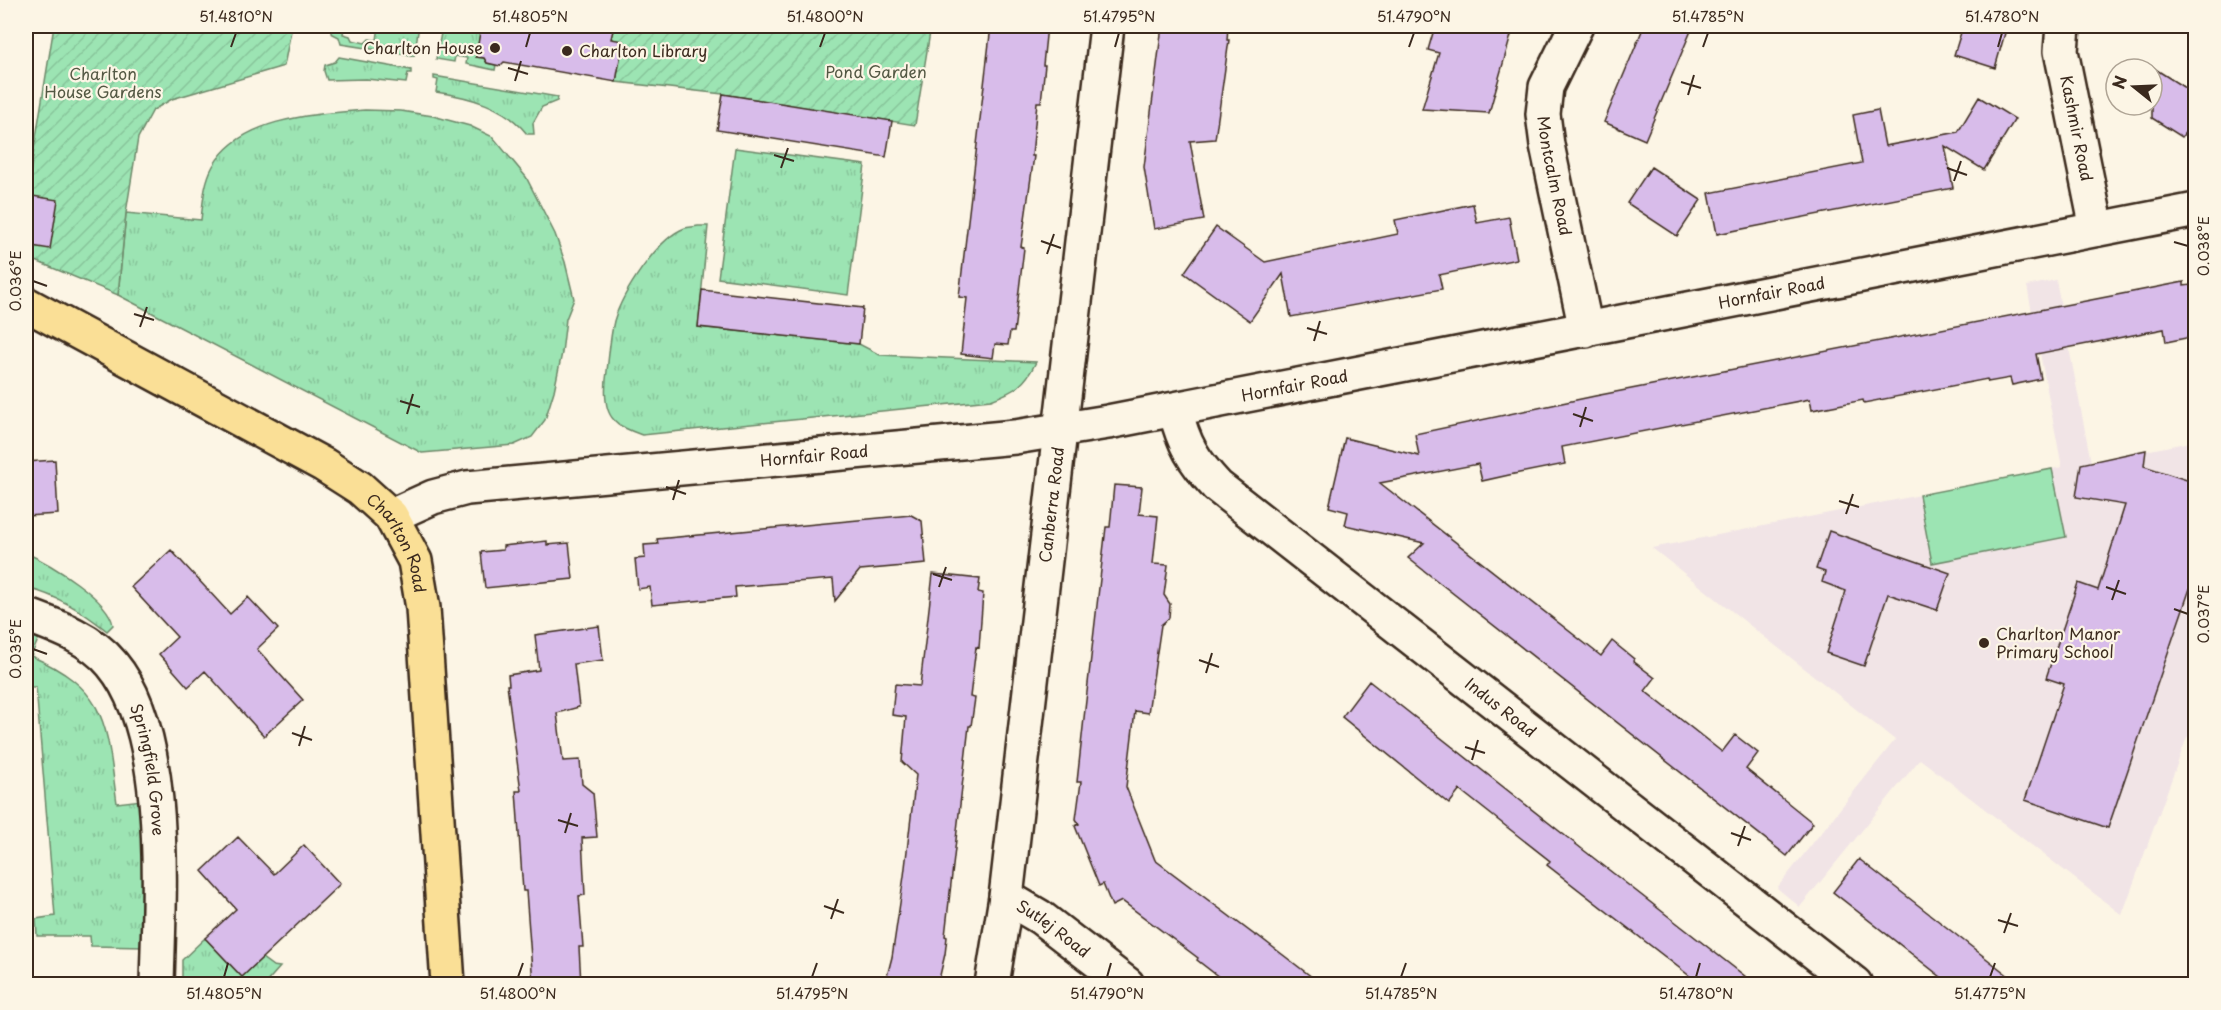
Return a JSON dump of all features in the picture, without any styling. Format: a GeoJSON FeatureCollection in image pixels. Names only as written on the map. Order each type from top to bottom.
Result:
{"type":"FeatureCollection","features":[{"type":"Feature","properties":{"kind":"main road","name":"Charlton Road"},"geometry":{"type":"LineString","coordinates":[[26,304],[324,465],[360,488],[391,516],[416,561],[423,608],[448,984]]}},
{"type":"Feature","properties":{"kind":"street","name":"Canberra Road"},"geometry":{"type":"LineString","coordinates":[[992,984],[1006,897],[1107,26]]}},
{"type":"Feature","properties":{"kind":"street","name":"Montcalm Road"},"geometry":{"type":"LineString","coordinates":[[1576,26],[1546,87],[1543,114],[1547,145],[1586,330]]}},
{"type":"Feature","properties":{"kind":"street","name":"Kashmir Road"},"geometry":{"type":"LineString","coordinates":[[2063,26],[2061,51],[2097,229]]}},
{"type":"Feature","properties":{"kind":"street","name":"Hornfair Road"},"geometry":{"type":"LineString","coordinates":[[391,516],[433,497],[467,488],[1016,437],[1060,430],[1175,410],[2196,210]]}},
{"type":"Feature","properties":{"kind":"street","name":"Indus Road"},"geometry":{"type":"LineString","coordinates":[[1175,410],[1181,434],[1195,462],[1218,486],[1855,984]]}},
{"type":"Feature","properties":{"kind":"street","name":"Springfield Grove"},"geometry":{"type":"LineString","coordinates":[[26,615],[86,642],[112,663],[131,692],[144,731],[156,796],[159,830],[157,984]]}},
{"type":"Feature","properties":{"kind":"street","name":"Sutlej Road"},"geometry":{"type":"LineString","coordinates":[[1006,897],[1040,916],[1127,984]]}},
{"type":"Feature","properties":{"kind":"shaded area","name":"Charlton Manor Primary School"},"geometry":{"type":"Polygon","coordinates":[[[2056,280],[2091,462],[2195,441],[2195,739],[2187,737],[2122,915],[1920,759],[1800,907],[1777,888],[1895,740],[1652,548],[2062,467],[2027,286],[2056,280]]]}},
{"type":"Feature","properties":{"kind":"green space","name":"Charlton House Gardens"},"geometry":{"type":"Polygon","coordinates":[[[54,26],[292,26],[284,66],[172,99],[153,110],[138,138],[126,213],[118,295],[26,257],[26,199],[54,26]]]}},
{"type":"Feature","properties":{"kind":"green space"},"geometry":{"type":"Polygon","coordinates":[[[331,26],[344,26],[343,34],[350,36],[352,40],[365,43],[369,39],[377,40],[379,26],[419,26],[414,56],[396,53],[396,47],[385,45],[384,51],[341,44],[339,37],[331,33],[331,26]]]}},
{"type":"Feature","properties":{"kind":"green space","name":"Pond Garden"},"geometry":{"type":"Polygon","coordinates":[[[606,26],[931,26],[915,125],[723,94],[616,82],[623,41],[611,39],[606,26]]]}},
{"type":"Feature","properties":{"kind":"green space"},"geometry":{"type":"Polygon","coordinates":[[[442,28],[480,34],[476,57],[484,58],[487,63],[496,65],[495,70],[466,64],[467,58],[455,56],[454,62],[436,59],[442,28]]]}},
{"type":"Feature","properties":{"kind":"green space"},"geometry":{"type":"Polygon","coordinates":[[[339,57],[411,70],[411,73],[408,73],[406,83],[366,79],[327,80],[325,65],[335,62],[339,57]]]}},
{"type":"Feature","properties":{"kind":"green space"},"geometry":{"type":"Polygon","coordinates":[[[434,76],[558,97],[557,101],[542,107],[533,123],[534,134],[527,134],[508,116],[486,104],[436,92],[438,80],[434,79],[434,76]]]}},
{"type":"Feature","properties":{"kind":"green space"},"geometry":{"type":"Polygon","coordinates":[[[365,110],[401,111],[433,116],[470,126],[493,137],[526,177],[555,234],[574,299],[566,319],[554,391],[545,420],[532,437],[514,445],[422,453],[118,295],[126,213],[201,220],[203,199],[210,172],[226,150],[242,137],[281,121],[365,110]]]}},
{"type":"Feature","properties":{"kind":"green space"},"geometry":{"type":"Polygon","coordinates":[[[735,148],[865,165],[848,295],[718,278],[735,148]]]}},
{"type":"Feature","properties":{"kind":"green space"},"geometry":{"type":"Polygon","coordinates":[[[708,226],[698,327],[859,344],[880,355],[1036,362],[1023,382],[1007,394],[991,400],[642,435],[631,431],[614,420],[606,403],[606,377],[614,321],[633,282],[652,255],[674,234],[685,228],[708,226]]]}},
{"type":"Feature","properties":{"kind":"green space"},"geometry":{"type":"Polygon","coordinates":[[[2052,469],[2066,537],[1932,563],[1919,495],[2052,469]]]}},
{"type":"Feature","properties":{"kind":"green space"},"geometry":{"type":"Polygon","coordinates":[[[26,553],[63,573],[90,593],[109,615],[113,625],[107,631],[69,605],[26,588],[26,553]]]}},
{"type":"Feature","properties":{"kind":"green space"},"geometry":{"type":"Polygon","coordinates":[[[26,630],[41,633],[31,656],[57,669],[76,683],[90,698],[100,714],[110,752],[117,803],[142,800],[145,947],[91,946],[90,936],[37,936],[36,919],[55,916],[36,687],[26,687],[26,630]]]}},
{"type":"Feature","properties":{"kind":"green space"},"geometry":{"type":"Polygon","coordinates":[[[205,938],[242,977],[262,958],[273,966],[280,967],[265,984],[182,984],[182,960],[205,938]]]}},
{"type":"Feature","properties":{"kind":"building","name":"Charlton Library"},"geometry":{"type":"Polygon","coordinates":[[[481,26],[614,26],[611,39],[623,41],[616,82],[504,62],[500,66],[487,63],[484,58],[476,57],[481,26]]]}},
{"type":"Feature","properties":{"kind":"building"},"geometry":{"type":"Polygon","coordinates":[[[991,26],[1047,26],[1043,65],[1045,65],[1041,102],[1037,102],[1032,156],[1034,156],[1021,247],[1024,248],[1014,332],[1010,332],[1008,345],[995,344],[993,358],[961,354],[967,298],[959,297],[991,26]]]}},
{"type":"Feature","properties":{"kind":"building"},"geometry":{"type":"Polygon","coordinates":[[[1162,26],[1228,26],[1227,40],[1229,40],[1215,139],[1190,141],[1204,220],[1154,229],[1144,167],[1162,26]]]}},
{"type":"Feature","properties":{"kind":"building"},"geometry":{"type":"Polygon","coordinates":[[[1435,26],[1499,26],[1512,32],[1489,113],[1422,109],[1439,53],[1428,50],[1435,26]]]}},
{"type":"Feature","properties":{"kind":"building"},"geometry":{"type":"Polygon","coordinates":[[[1644,26],[1693,26],[1645,140],[1604,122],[1644,26]]]}},
{"type":"Feature","properties":{"kind":"building"},"geometry":{"type":"Polygon","coordinates":[[[1963,26],[2007,26],[1995,68],[1954,55],[1963,26]]]}},
{"type":"Feature","properties":{"kind":"building"},"geometry":{"type":"Polygon","coordinates":[[[2164,75],[2196,95],[2196,116],[2182,137],[2152,118],[2164,117],[2164,75]]]}},
{"type":"Feature","properties":{"kind":"building"},"geometry":{"type":"Polygon","coordinates":[[[723,94],[892,121],[886,157],[717,130],[723,94]]]}},
{"type":"Feature","properties":{"kind":"building"},"geometry":{"type":"Polygon","coordinates":[[[1979,97],[2015,119],[1984,170],[1945,146],[1953,188],[1717,234],[1709,193],[1862,163],[1853,115],[1878,110],[1885,146],[1958,132],[1979,97]]]}},
{"type":"Feature","properties":{"kind":"building"},"geometry":{"type":"Polygon","coordinates":[[[1651,167],[1701,200],[1677,236],[1627,203],[1651,167]]]}},
{"type":"Feature","properties":{"kind":"building"},"geometry":{"type":"Polygon","coordinates":[[[26,195],[58,200],[50,249],[26,245],[26,195]]]}},
{"type":"Feature","properties":{"kind":"building"},"geometry":{"type":"Polygon","coordinates":[[[1473,204],[1477,223],[1509,217],[1517,259],[1439,275],[1442,289],[1291,317],[1283,274],[1250,321],[1184,273],[1216,227],[1265,262],[1398,234],[1395,220],[1473,204]]]}},
{"type":"Feature","properties":{"kind":"building"},"geometry":{"type":"Polygon","coordinates":[[[2184,282],[2184,286],[2191,285],[2196,306],[2196,336],[2166,342],[2164,329],[2036,354],[2041,379],[2012,385],[2010,378],[1988,382],[1987,379],[1864,403],[1863,400],[1812,410],[1810,399],[1562,447],[1565,464],[1482,481],[1478,464],[1380,483],[1601,656],[1612,641],[1655,678],[1645,691],[1722,752],[1735,735],[1758,753],[1746,769],[1813,823],[1787,856],[1408,558],[1424,543],[1345,525],[1348,512],[1329,507],[1345,438],[1419,456],[1415,434],[1595,396],[2184,282]]]}},
{"type":"Feature","properties":{"kind":"building"},"geometry":{"type":"Polygon","coordinates":[[[702,290],[863,308],[859,344],[698,327],[702,290]]]}},
{"type":"Feature","properties":{"kind":"building"},"geometry":{"type":"Polygon","coordinates":[[[2146,450],[2144,466],[2196,483],[2196,571],[2108,828],[2025,800],[2064,684],[2046,678],[2078,583],[2098,590],[2125,505],[2076,497],[2081,464],[2146,450]]]}},
{"type":"Feature","properties":{"kind":"building"},"geometry":{"type":"Polygon","coordinates":[[[55,460],[58,514],[26,516],[26,462],[55,460]]]}},
{"type":"Feature","properties":{"kind":"building"},"geometry":{"type":"Polygon","coordinates":[[[1114,485],[1142,487],[1139,514],[1158,516],[1153,564],[1168,565],[1164,595],[1170,604],[1169,618],[1161,625],[1148,713],[1135,711],[1126,787],[1155,860],[1321,984],[1228,984],[1197,960],[1198,958],[1122,901],[1112,906],[1103,884],[1099,886],[1075,826],[1079,824],[1076,819],[1081,782],[1077,782],[1106,527],[1110,527],[1114,485]]]}},
{"type":"Feature","properties":{"kind":"building"},"geometry":{"type":"Polygon","coordinates":[[[911,515],[922,521],[926,564],[860,570],[835,601],[833,579],[735,587],[736,597],[652,605],[650,587],[638,589],[635,559],[645,558],[644,545],[658,544],[657,539],[911,515]]]}},
{"type":"Feature","properties":{"kind":"building"},"geometry":{"type":"Polygon","coordinates":[[[1829,531],[1950,573],[1937,610],[1888,594],[1864,666],[1826,653],[1846,591],[1822,582],[1825,572],[1816,569],[1829,531]]]}},
{"type":"Feature","properties":{"kind":"building"},"geometry":{"type":"Polygon","coordinates":[[[547,541],[547,545],[569,543],[573,579],[485,588],[481,552],[503,550],[503,546],[547,541]]]}},
{"type":"Feature","properties":{"kind":"building"},"geometry":{"type":"Polygon","coordinates":[[[171,550],[230,614],[248,597],[278,629],[257,649],[303,700],[264,736],[205,671],[188,687],[159,654],[177,637],[131,587],[171,550]]]}},
{"type":"Feature","properties":{"kind":"building"},"geometry":{"type":"Polygon","coordinates":[[[933,574],[980,579],[978,592],[983,593],[979,648],[976,647],[970,697],[975,698],[971,726],[969,726],[945,936],[947,937],[945,954],[938,984],[885,984],[892,957],[916,775],[902,762],[906,717],[892,715],[895,684],[920,686],[933,574]]]}},
{"type":"Feature","properties":{"kind":"building"},"geometry":{"type":"Polygon","coordinates":[[[599,626],[603,660],[574,664],[579,707],[557,713],[563,761],[580,760],[582,784],[593,793],[597,837],[582,838],[585,895],[579,896],[583,947],[579,947],[581,984],[533,984],[526,891],[523,891],[516,791],[521,791],[507,685],[509,685],[508,675],[539,670],[535,635],[599,626]]]}},
{"type":"Feature","properties":{"kind":"building"},"geometry":{"type":"Polygon","coordinates":[[[1369,681],[1755,984],[1700,984],[1547,865],[1550,861],[1460,790],[1449,804],[1342,717],[1369,681]]]}},
{"type":"Feature","properties":{"kind":"building"},"geometry":{"type":"Polygon","coordinates":[[[238,837],[274,874],[304,845],[340,884],[242,977],[205,938],[236,909],[202,871],[238,837]]]}},
{"type":"Feature","properties":{"kind":"building"},"geometry":{"type":"Polygon","coordinates":[[[1859,859],[2019,984],[1950,984],[1833,892],[1859,859]]]}},
{"type":"Feature","properties":{"kind":"place","name":"Charlton House"},"geometry":{"type":"Point","coordinates":[495,48]}},
{"type":"Feature","properties":{"kind":"place","name":"Charlton Library"},"geometry":{"type":"Point","coordinates":[567,51]}},
{"type":"Feature","properties":{"kind":"place","name":"Charlton Manor Primary School"},"geometry":{"type":"Point","coordinates":[1984,643]}}]}
